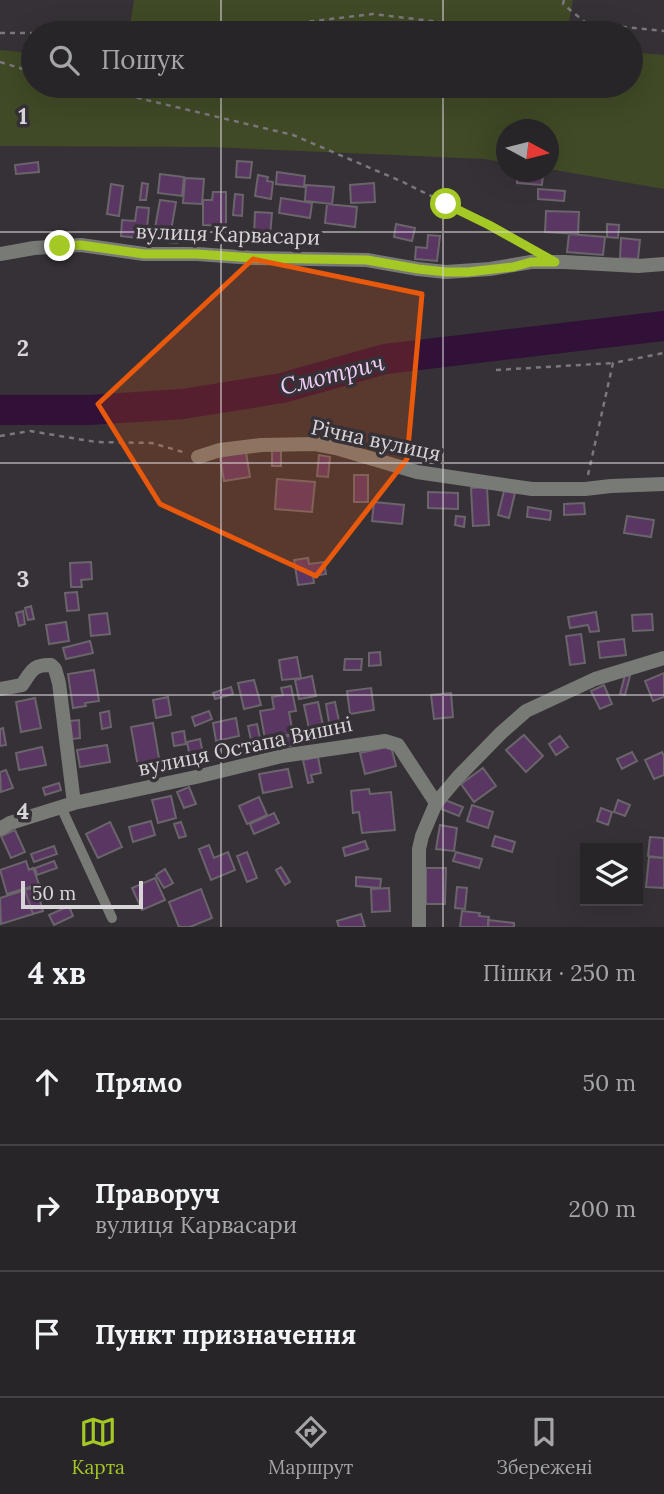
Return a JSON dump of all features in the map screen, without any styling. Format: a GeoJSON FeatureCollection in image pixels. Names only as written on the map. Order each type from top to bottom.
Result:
{"type":"FeatureCollection","features":[{"type":"Feature","properties":{"kind":"street","name":"вулиця Карвасари"},"geometry":{"type":"LineString","coordinates":[[0,254],[34,248],[81,245],[144,254],[367,260],[446,272],[513,267],[531,262],[638,266],[664,264]]}},
{"type":"Feature","properties":{"kind":"street","name":"Річна вулиця"},"geometry":{"type":"LineString","coordinates":[[198,457],[220,450],[261,445],[315,444],[416,472],[532,489],[664,484]]}},
{"type":"Feature","properties":{"kind":"street"},"geometry":{"type":"LineString","coordinates":[[419,927],[419,849],[422,836],[436,803],[458,777],[526,711],[594,679],[664,658]]}},
{"type":"Feature","properties":{"kind":"street"},"geometry":{"type":"LineString","coordinates":[[0,689],[22,685],[31,671],[38,666],[51,665],[55,669],[59,683],[68,805]]}},
{"type":"Feature","properties":{"kind":"street","name":"вулиця Остапа Вишні"},"geometry":{"type":"LineString","coordinates":[[0,829],[10,823],[68,805],[282,756],[386,741],[398,745],[436,803]]}},
{"type":"Feature","properties":{"kind":"lane"},"geometry":{"type":"LineString","coordinates":[[68,805],[112,918]]}},
{"type":"Feature","properties":{"kind":"path"},"geometry":{"type":"LineString","coordinates":[[564,0],[563,4],[584,21]]}},
{"type":"Feature","properties":{"kind":"path"},"geometry":{"type":"LineString","coordinates":[[314,21],[373,14],[432,21]]}},
{"type":"Feature","properties":{"kind":"path"},"geometry":{"type":"LineString","coordinates":[[643,29],[664,31]]}},
{"type":"Feature","properties":{"kind":"path"},"geometry":{"type":"LineString","coordinates":[[0,33],[21,33]]}},
{"type":"Feature","properties":{"kind":"path"},"geometry":{"type":"LineString","coordinates":[[0,62],[21,68]]}},
{"type":"Feature","properties":{"kind":"path"},"geometry":{"type":"LineString","coordinates":[[138,98],[293,135],[403,182],[555,262]]}},
{"type":"Feature","properties":{"kind":"path"},"geometry":{"type":"LineString","coordinates":[[496,370],[614,363],[664,353]]}},
{"type":"Feature","properties":{"kind":"path"},"geometry":{"type":"LineString","coordinates":[[585,488],[614,363]]}},
{"type":"Feature","properties":{"kind":"path"},"geometry":{"type":"LineString","coordinates":[[0,436],[30,431],[96,442],[152,443],[198,457]]}},
{"type":"Feature","properties":{"kind":"highlighted area"},"geometry":{"type":"Polygon","coordinates":[[[253,259],[422,294],[407,459],[316,576],[160,504],[98,404],[253,259]]]}},
{"type":"Feature","properties":{"kind":"green space"},"geometry":{"type":"Polygon","coordinates":[[[134,0],[573,0],[569,21],[131,21],[134,0]]]}},
{"type":"Feature","properties":{"kind":"green space"},"geometry":{"type":"Polygon","coordinates":[[[0,50],[21,52],[21,98],[643,98],[643,53],[664,55],[664,189],[559,171],[559,119],[496,119],[496,161],[210,147],[0,146],[0,50]]]}},
{"type":"Feature","properties":{"kind":"building"},"geometry":{"type":"Polygon","coordinates":[[[237,161],[252,162],[250,178],[236,177],[237,161]]]}},
{"type":"Feature","properties":{"kind":"building"},"geometry":{"type":"Polygon","coordinates":[[[38,162],[39,172],[16,174],[15,165],[38,162]]]}},
{"type":"Feature","properties":{"kind":"building"},"geometry":{"type":"Polygon","coordinates":[[[277,172],[305,176],[304,187],[276,184],[277,172]]]}},
{"type":"Feature","properties":{"kind":"building"},"geometry":{"type":"Polygon","coordinates":[[[160,174],[184,177],[182,196],[158,193],[160,174]]]}},
{"type":"Feature","properties":{"kind":"building"},"geometry":{"type":"Polygon","coordinates":[[[258,175],[268,177],[267,181],[273,182],[271,199],[255,196],[258,175]]]}},
{"type":"Feature","properties":{"kind":"building"},"geometry":{"type":"Polygon","coordinates":[[[185,178],[204,179],[202,204],[183,203],[185,178]]]}},
{"type":"Feature","properties":{"kind":"building"},"geometry":{"type":"Polygon","coordinates":[[[517,182],[542,182],[542,185],[517,182]]]}},
{"type":"Feature","properties":{"kind":"building"},"geometry":{"type":"Polygon","coordinates":[[[142,183],[148,184],[146,200],[140,200],[142,183]]]}},
{"type":"Feature","properties":{"kind":"building"},"geometry":{"type":"Polygon","coordinates":[[[374,183],[375,202],[351,203],[350,185],[374,183]]]}},
{"type":"Feature","properties":{"kind":"building"},"geometry":{"type":"Polygon","coordinates":[[[111,184],[123,186],[119,216],[107,214],[111,184]]]}},
{"type":"Feature","properties":{"kind":"building"},"geometry":{"type":"Polygon","coordinates":[[[306,185],[334,187],[332,204],[305,201],[306,185]]]}},
{"type":"Feature","properties":{"kind":"building"},"geometry":{"type":"Polygon","coordinates":[[[538,189],[565,191],[564,201],[538,199],[538,189]]]}},
{"type":"Feature","properties":{"kind":"building"},"geometry":{"type":"Polygon","coordinates":[[[213,192],[226,192],[226,226],[203,225],[203,200],[212,200],[213,192]]]}},
{"type":"Feature","properties":{"kind":"building"},"geometry":{"type":"Polygon","coordinates":[[[235,194],[243,195],[242,216],[233,215],[235,194]]]}},
{"type":"Feature","properties":{"kind":"building"},"geometry":{"type":"Polygon","coordinates":[[[281,198],[312,203],[310,218],[279,213],[281,198]]]}},
{"type":"Feature","properties":{"kind":"building"},"geometry":{"type":"Polygon","coordinates":[[[160,200],[176,202],[171,231],[155,228],[160,200]]]}},
{"type":"Feature","properties":{"kind":"building"},"geometry":{"type":"Polygon","coordinates":[[[327,204],[357,207],[355,227],[325,223],[327,204]]]}},
{"type":"Feature","properties":{"kind":"building"},"geometry":{"type":"Polygon","coordinates":[[[137,207],[149,208],[146,239],[121,236],[122,220],[135,221],[137,207]]]}},
{"type":"Feature","properties":{"kind":"building"},"geometry":{"type":"Polygon","coordinates":[[[546,211],[579,212],[578,234],[545,232],[546,211]]]}},
{"type":"Feature","properties":{"kind":"building"},"geometry":{"type":"Polygon","coordinates":[[[255,212],[272,213],[270,236],[254,235],[255,212]]]}},
{"type":"Feature","properties":{"kind":"building"},"geometry":{"type":"Polygon","coordinates":[[[396,224],[415,228],[412,241],[394,237],[396,224]]]}},
{"type":"Feature","properties":{"kind":"building"},"geometry":{"type":"Polygon","coordinates":[[[607,224],[619,225],[618,238],[607,237],[607,224]]]}},
{"type":"Feature","properties":{"kind":"building"},"geometry":{"type":"Polygon","coordinates":[[[169,232],[178,233],[177,243],[168,242],[169,232]]]}},
{"type":"Feature","properties":{"kind":"building"},"geometry":{"type":"Polygon","coordinates":[[[569,234],[605,237],[603,255],[567,252],[569,234]]]}},
{"type":"Feature","properties":{"kind":"building"},"geometry":{"type":"Polygon","coordinates":[[[428,235],[440,236],[437,261],[415,259],[416,247],[427,248],[428,235]]]}},
{"type":"Feature","properties":{"kind":"building"},"geometry":{"type":"Polygon","coordinates":[[[621,238],[640,240],[638,259],[620,258],[621,238]]]}},
{"type":"Feature","properties":{"kind":"building"},"geometry":{"type":"Polygon","coordinates":[[[272,451],[281,451],[281,466],[272,466],[272,451]]]}},
{"type":"Feature","properties":{"kind":"building"},"geometry":{"type":"Polygon","coordinates":[[[246,452],[250,477],[224,481],[220,457],[246,452]]]}},
{"type":"Feature","properties":{"kind":"building"},"geometry":{"type":"Polygon","coordinates":[[[319,455],[330,457],[328,477],[317,476],[319,455]]]}},
{"type":"Feature","properties":{"kind":"building"},"geometry":{"type":"Polygon","coordinates":[[[354,475],[368,475],[368,502],[354,502],[354,475]]]}},
{"type":"Feature","properties":{"kind":"building"},"geometry":{"type":"Polygon","coordinates":[[[277,479],[315,482],[312,512],[275,509],[277,479]]]}},
{"type":"Feature","properties":{"kind":"building"},"geometry":{"type":"Polygon","coordinates":[[[487,487],[489,525],[473,526],[471,488],[487,487]]]}},
{"type":"Feature","properties":{"kind":"building"},"geometry":{"type":"Polygon","coordinates":[[[504,491],[515,493],[509,518],[498,515],[504,491]]]}},
{"type":"Feature","properties":{"kind":"building"},"geometry":{"type":"Polygon","coordinates":[[[428,492],[458,493],[458,509],[428,508],[428,492]]]}},
{"type":"Feature","properties":{"kind":"building"},"geometry":{"type":"Polygon","coordinates":[[[374,502],[404,505],[402,524],[372,521],[374,502]]]}},
{"type":"Feature","properties":{"kind":"building"},"geometry":{"type":"Polygon","coordinates":[[[584,503],[585,514],[564,515],[564,504],[584,503]]]}},
{"type":"Feature","properties":{"kind":"building"},"geometry":{"type":"Polygon","coordinates":[[[528,507],[551,511],[550,520],[527,517],[528,507]]]}},
{"type":"Feature","properties":{"kind":"building"},"geometry":{"type":"Polygon","coordinates":[[[456,516],[465,517],[464,527],[455,525],[456,516]]]}},
{"type":"Feature","properties":{"kind":"building"},"geometry":{"type":"Polygon","coordinates":[[[627,516],[654,520],[651,537],[624,533],[627,516]]]}},
{"type":"Feature","properties":{"kind":"building"},"geometry":{"type":"Polygon","coordinates":[[[308,558],[309,564],[324,562],[326,574],[313,576],[314,583],[298,585],[294,560],[308,558]]]}},
{"type":"Feature","properties":{"kind":"building"},"geometry":{"type":"Polygon","coordinates":[[[91,562],[92,579],[81,580],[82,587],[71,587],[70,563],[91,562]]]}},
{"type":"Feature","properties":{"kind":"building"},"geometry":{"type":"Polygon","coordinates":[[[77,592],[79,610],[67,611],[65,593],[77,592]]]}},
{"type":"Feature","properties":{"kind":"building"},"geometry":{"type":"Polygon","coordinates":[[[31,606],[34,619],[28,620],[25,608],[31,606]]]}},
{"type":"Feature","properties":{"kind":"building"},"geometry":{"type":"Polygon","coordinates":[[[23,611],[25,624],[19,626],[16,613],[23,611]]]}},
{"type":"Feature","properties":{"kind":"building"},"geometry":{"type":"Polygon","coordinates":[[[596,612],[599,631],[590,632],[588,625],[570,628],[568,617],[596,612]]]}},
{"type":"Feature","properties":{"kind":"building"},"geometry":{"type":"Polygon","coordinates":[[[107,613],[110,634],[91,636],[89,615],[107,613]]]}},
{"type":"Feature","properties":{"kind":"building"},"geometry":{"type":"Polygon","coordinates":[[[652,614],[653,630],[633,631],[632,615],[652,614]]]}},
{"type":"Feature","properties":{"kind":"building"},"geometry":{"type":"Polygon","coordinates":[[[66,622],[69,641],[49,644],[46,625],[66,622]]]}},
{"type":"Feature","properties":{"kind":"building"},"geometry":{"type":"Polygon","coordinates":[[[581,634],[585,663],[570,665],[566,636],[581,634]]]}},
{"type":"Feature","properties":{"kind":"building"},"geometry":{"type":"Polygon","coordinates":[[[624,639],[626,655],[600,658],[598,642],[624,639]]]}},
{"type":"Feature","properties":{"kind":"building"},"geometry":{"type":"Polygon","coordinates":[[[90,641],[93,653],[66,659],[63,648],[90,641]]]}},
{"type":"Feature","properties":{"kind":"building"},"geometry":{"type":"Polygon","coordinates":[[[380,652],[381,665],[369,666],[369,653],[380,652]]]}},
{"type":"Feature","properties":{"kind":"building"},"geometry":{"type":"Polygon","coordinates":[[[297,657],[301,678],[282,680],[279,660],[297,657]]]}},
{"type":"Feature","properties":{"kind":"building"},"geometry":{"type":"Polygon","coordinates":[[[345,659],[362,659],[361,670],[344,670],[345,659]]]}},
{"type":"Feature","properties":{"kind":"building"},"geometry":{"type":"Polygon","coordinates":[[[94,670],[99,701],[73,708],[68,674],[94,670]]]}},
{"type":"Feature","properties":{"kind":"building"},"geometry":{"type":"Polygon","coordinates":[[[664,673],[664,697],[653,701],[645,681],[664,673]]]}},
{"type":"Feature","properties":{"kind":"building"},"geometry":{"type":"Polygon","coordinates":[[[625,675],[630,676],[625,695],[620,694],[625,675]]]}},
{"type":"Feature","properties":{"kind":"building"},"geometry":{"type":"Polygon","coordinates":[[[312,676],[316,696],[299,699],[295,680],[312,676]]]}},
{"type":"Feature","properties":{"kind":"building"},"geometry":{"type":"Polygon","coordinates":[[[254,680],[261,705],[244,709],[238,683],[254,680]]]}},
{"type":"Feature","properties":{"kind":"building"},"geometry":{"type":"Polygon","coordinates":[[[604,685],[612,704],[600,709],[591,691],[604,685]]]}},
{"type":"Feature","properties":{"kind":"building"},"geometry":{"type":"Polygon","coordinates":[[[291,686],[296,711],[289,712],[293,734],[265,739],[260,711],[274,709],[272,697],[283,695],[281,688],[291,686]]]}},
{"type":"Feature","properties":{"kind":"building"},"geometry":{"type":"Polygon","coordinates":[[[231,687],[233,694],[215,699],[213,693],[231,687]]]}},
{"type":"Feature","properties":{"kind":"building"},"geometry":{"type":"Polygon","coordinates":[[[371,688],[374,710],[350,714],[347,691],[371,688]]]}},
{"type":"Feature","properties":{"kind":"building"},"geometry":{"type":"Polygon","coordinates":[[[451,693],[453,717],[434,719],[431,695],[451,693]]]}},
{"type":"Feature","properties":{"kind":"building"},"geometry":{"type":"Polygon","coordinates":[[[168,697],[171,715],[156,718],[153,700],[168,697]]]}},
{"type":"Feature","properties":{"kind":"building"},"geometry":{"type":"Polygon","coordinates":[[[35,698],[41,728],[21,732],[16,702],[35,698]]]}},
{"type":"Feature","properties":{"kind":"building"},"geometry":{"type":"Polygon","coordinates":[[[318,702],[325,735],[311,738],[304,705],[318,702]]]}},
{"type":"Feature","properties":{"kind":"building"},"geometry":{"type":"Polygon","coordinates":[[[335,702],[340,726],[330,728],[326,704],[335,702]]]}},
{"type":"Feature","properties":{"kind":"building"},"geometry":{"type":"Polygon","coordinates":[[[109,711],[111,727],[102,729],[100,713],[109,711]]]}},
{"type":"Feature","properties":{"kind":"building"},"geometry":{"type":"Polygon","coordinates":[[[209,711],[212,719],[195,726],[192,717],[209,711]]]}},
{"type":"Feature","properties":{"kind":"building"},"geometry":{"type":"Polygon","coordinates":[[[236,718],[239,736],[216,741],[213,723],[236,718]]]}},
{"type":"Feature","properties":{"kind":"building"},"geometry":{"type":"Polygon","coordinates":[[[79,720],[80,738],[72,739],[70,721],[79,720]]]}},
{"type":"Feature","properties":{"kind":"building"},"geometry":{"type":"Polygon","coordinates":[[[153,723],[160,764],[138,767],[131,727],[153,723]]]}},
{"type":"Feature","properties":{"kind":"building"},"geometry":{"type":"Polygon","coordinates":[[[257,724],[260,738],[251,740],[248,726],[257,724]]]}},
{"type":"Feature","properties":{"kind":"building"},"geometry":{"type":"Polygon","coordinates":[[[3,728],[6,745],[0,746],[0,729],[3,728]]]}},
{"type":"Feature","properties":{"kind":"building"},"geometry":{"type":"Polygon","coordinates":[[[184,731],[186,744],[174,746],[172,733],[184,731]]]}},
{"type":"Feature","properties":{"kind":"building"},"geometry":{"type":"Polygon","coordinates":[[[299,734],[301,744],[285,747],[283,737],[299,734]]]}},
{"type":"Feature","properties":{"kind":"building"},"geometry":{"type":"Polygon","coordinates":[[[524,735],[543,756],[526,772],[506,750],[524,735]]]}},
{"type":"Feature","properties":{"kind":"building"},"geometry":{"type":"Polygon","coordinates":[[[560,736],[568,747],[556,755],[549,744],[560,736]]]}},
{"type":"Feature","properties":{"kind":"building"},"geometry":{"type":"Polygon","coordinates":[[[200,739],[204,759],[191,762],[187,742],[200,739]]]}},
{"type":"Feature","properties":{"kind":"building"},"geometry":{"type":"Polygon","coordinates":[[[107,745],[110,762],[80,767],[77,750],[107,745]]]}},
{"type":"Feature","properties":{"kind":"building"},"geometry":{"type":"Polygon","coordinates":[[[391,746],[396,766],[365,774],[360,753],[391,746]]]}},
{"type":"Feature","properties":{"kind":"building"},"geometry":{"type":"Polygon","coordinates":[[[42,747],[46,765],[19,770],[16,753],[42,747]]]}},
{"type":"Feature","properties":{"kind":"building"},"geometry":{"type":"Polygon","coordinates":[[[632,752],[637,761],[622,769],[617,759],[632,752]]]}},
{"type":"Feature","properties":{"kind":"building"},"geometry":{"type":"Polygon","coordinates":[[[662,752],[664,775],[654,779],[645,760],[662,752]]]}},
{"type":"Feature","properties":{"kind":"building"},"geometry":{"type":"Polygon","coordinates":[[[318,757],[321,773],[311,775],[313,782],[308,783],[303,760],[318,757]]]}},
{"type":"Feature","properties":{"kind":"building"},"geometry":{"type":"Polygon","coordinates":[[[483,768],[496,786],[474,802],[461,784],[483,768]]]}},
{"type":"Feature","properties":{"kind":"building"},"geometry":{"type":"Polygon","coordinates":[[[288,769],[292,787],[263,793],[259,774],[288,769]]]}},
{"type":"Feature","properties":{"kind":"building"},"geometry":{"type":"Polygon","coordinates":[[[6,770],[13,788],[1,792],[0,772],[6,770]]]}},
{"type":"Feature","properties":{"kind":"building"},"geometry":{"type":"Polygon","coordinates":[[[59,783],[61,790],[45,795],[43,788],[59,783]]]}},
{"type":"Feature","properties":{"kind":"building"},"geometry":{"type":"Polygon","coordinates":[[[189,787],[196,804],[184,808],[177,792],[189,787]]]}},
{"type":"Feature","properties":{"kind":"building"},"geometry":{"type":"Polygon","coordinates":[[[369,789],[370,794],[391,792],[395,830],[362,833],[359,812],[353,813],[351,791],[369,789]]]}},
{"type":"Feature","properties":{"kind":"building"},"geometry":{"type":"Polygon","coordinates":[[[171,796],[176,818],[158,823],[152,800],[171,796]]]}},
{"type":"Feature","properties":{"kind":"building"},"geometry":{"type":"Polygon","coordinates":[[[259,797],[267,815],[247,824],[239,806],[259,797]]]}},
{"type":"Feature","properties":{"kind":"building"},"geometry":{"type":"Polygon","coordinates":[[[445,800],[463,807],[459,816],[441,809],[445,800]]]}},
{"type":"Feature","properties":{"kind":"building"},"geometry":{"type":"Polygon","coordinates":[[[618,800],[630,805],[625,816],[614,812],[618,800]]]}},
{"type":"Feature","properties":{"kind":"building"},"geometry":{"type":"Polygon","coordinates":[[[472,805],[493,812],[488,828],[467,821],[472,805]]]}},
{"type":"Feature","properties":{"kind":"building"},"geometry":{"type":"Polygon","coordinates":[[[601,808],[612,812],[608,825],[597,821],[601,808]]]}},
{"type":"Feature","properties":{"kind":"building"},"geometry":{"type":"Polygon","coordinates":[[[274,813],[279,823],[254,834],[250,824],[274,813]]]}},
{"type":"Feature","properties":{"kind":"building"},"geometry":{"type":"Polygon","coordinates":[[[151,821],[155,835],[133,842],[129,827],[151,821]]]}},
{"type":"Feature","properties":{"kind":"building"},"geometry":{"type":"Polygon","coordinates":[[[110,822],[122,847],[98,858],[86,834],[110,822]]]}},
{"type":"Feature","properties":{"kind":"building"},"geometry":{"type":"Polygon","coordinates":[[[181,822],[186,836],[179,838],[174,824],[181,822]]]}},
{"type":"Feature","properties":{"kind":"building"},"geometry":{"type":"Polygon","coordinates":[[[440,825],[457,828],[454,851],[436,849],[440,825]]]}},
{"type":"Feature","properties":{"kind":"building"},"geometry":{"type":"Polygon","coordinates":[[[15,830],[25,852],[11,858],[1,836],[15,830]]]}},
{"type":"Feature","properties":{"kind":"building"},"geometry":{"type":"Polygon","coordinates":[[[495,836],[515,842],[512,852],[492,846],[495,836]]]}},
{"type":"Feature","properties":{"kind":"building"},"geometry":{"type":"Polygon","coordinates":[[[650,837],[664,838],[664,858],[648,856],[650,837]]]}},
{"type":"Feature","properties":{"kind":"building"},"geometry":{"type":"Polygon","coordinates":[[[365,841],[368,849],[345,856],[343,848],[365,841]]]}},
{"type":"Feature","properties":{"kind":"building"},"geometry":{"type":"Polygon","coordinates":[[[209,845],[214,858],[228,852],[235,870],[211,880],[199,849],[209,845]]]}},
{"type":"Feature","properties":{"kind":"building"},"geometry":{"type":"Polygon","coordinates":[[[54,846],[57,854],[34,862],[31,854],[54,846]]]}},
{"type":"Feature","properties":{"kind":"building"},"geometry":{"type":"Polygon","coordinates":[[[247,852],[257,878],[247,882],[237,856],[247,852]]]}},
{"type":"Feature","properties":{"kind":"building"},"geometry":{"type":"Polygon","coordinates":[[[456,852],[482,859],[479,868],[453,861],[456,852]]]}},
{"type":"Feature","properties":{"kind":"building"},"geometry":{"type":"Polygon","coordinates":[[[649,857],[664,858],[664,888],[646,887],[649,857]]]}},
{"type":"Feature","properties":{"kind":"building"},"geometry":{"type":"Polygon","coordinates":[[[26,861],[29,870],[33,868],[39,884],[7,894],[0,870],[26,861]]]}},
{"type":"Feature","properties":{"kind":"building"},"geometry":{"type":"Polygon","coordinates":[[[54,861],[57,868],[37,875],[35,868],[54,861]]]}},
{"type":"Feature","properties":{"kind":"building"},"geometry":{"type":"Polygon","coordinates":[[[281,867],[290,882],[285,885],[276,870],[281,867]]]}},
{"type":"Feature","properties":{"kind":"building"},"geometry":{"type":"Polygon","coordinates":[[[426,868],[446,868],[445,904],[426,904],[426,868]]]}},
{"type":"Feature","properties":{"kind":"building"},"geometry":{"type":"Polygon","coordinates":[[[165,869],[173,883],[164,888],[156,875],[165,869]]]}},
{"type":"Feature","properties":{"kind":"building"},"geometry":{"type":"Polygon","coordinates":[[[356,877],[381,879],[380,888],[356,886],[356,877]]]}},
{"type":"Feature","properties":{"kind":"building"},"geometry":{"type":"Polygon","coordinates":[[[155,878],[165,900],[142,910],[132,888],[155,878]]]}},
{"type":"Feature","properties":{"kind":"building"},"geometry":{"type":"Polygon","coordinates":[[[36,887],[43,911],[33,914],[25,890],[36,887]]]}},
{"type":"Feature","properties":{"kind":"building"},"geometry":{"type":"Polygon","coordinates":[[[457,887],[467,888],[465,909],[455,908],[457,887]]]}},
{"type":"Feature","properties":{"kind":"building"},"geometry":{"type":"Polygon","coordinates":[[[389,888],[390,911],[372,912],[371,889],[389,888]]]}},
{"type":"Feature","properties":{"kind":"building"},"geometry":{"type":"Polygon","coordinates":[[[201,889],[212,918],[190,927],[179,927],[169,902],[201,889]]]}},
{"type":"Feature","properties":{"kind":"building"},"geometry":{"type":"Polygon","coordinates":[[[25,890],[33,914],[1,924],[0,898],[25,890]]]}},
{"type":"Feature","properties":{"kind":"building"},"geometry":{"type":"Polygon","coordinates":[[[69,906],[73,916],[54,925],[49,915],[69,906]]]}},
{"type":"Feature","properties":{"kind":"building"},"geometry":{"type":"Polygon","coordinates":[[[462,911],[489,917],[488,927],[460,927],[462,911]]]}},
{"type":"Feature","properties":{"kind":"building"},"geometry":{"type":"Polygon","coordinates":[[[361,914],[365,927],[339,927],[337,921],[361,914]]]}},
{"type":"Feature","properties":{"kind":"building"},"geometry":{"type":"Polygon","coordinates":[[[488,920],[514,923],[514,927],[488,927],[488,920]]]}},
{"type":"Feature","properties":{"kind":"waterway","name":"Смотрич"},"geometry":{"type":"LineString","coordinates":[[0,410],[89,410],[183,404],[282,388],[385,359],[664,326]]}},
{"type":"Feature","properties":{"kind":"route"},"geometry":{"type":"LineString","coordinates":[[60,246],[81,245],[144,254],[367,260],[446,272],[513,267],[531,262],[555,262],[446,204]]}}]}
